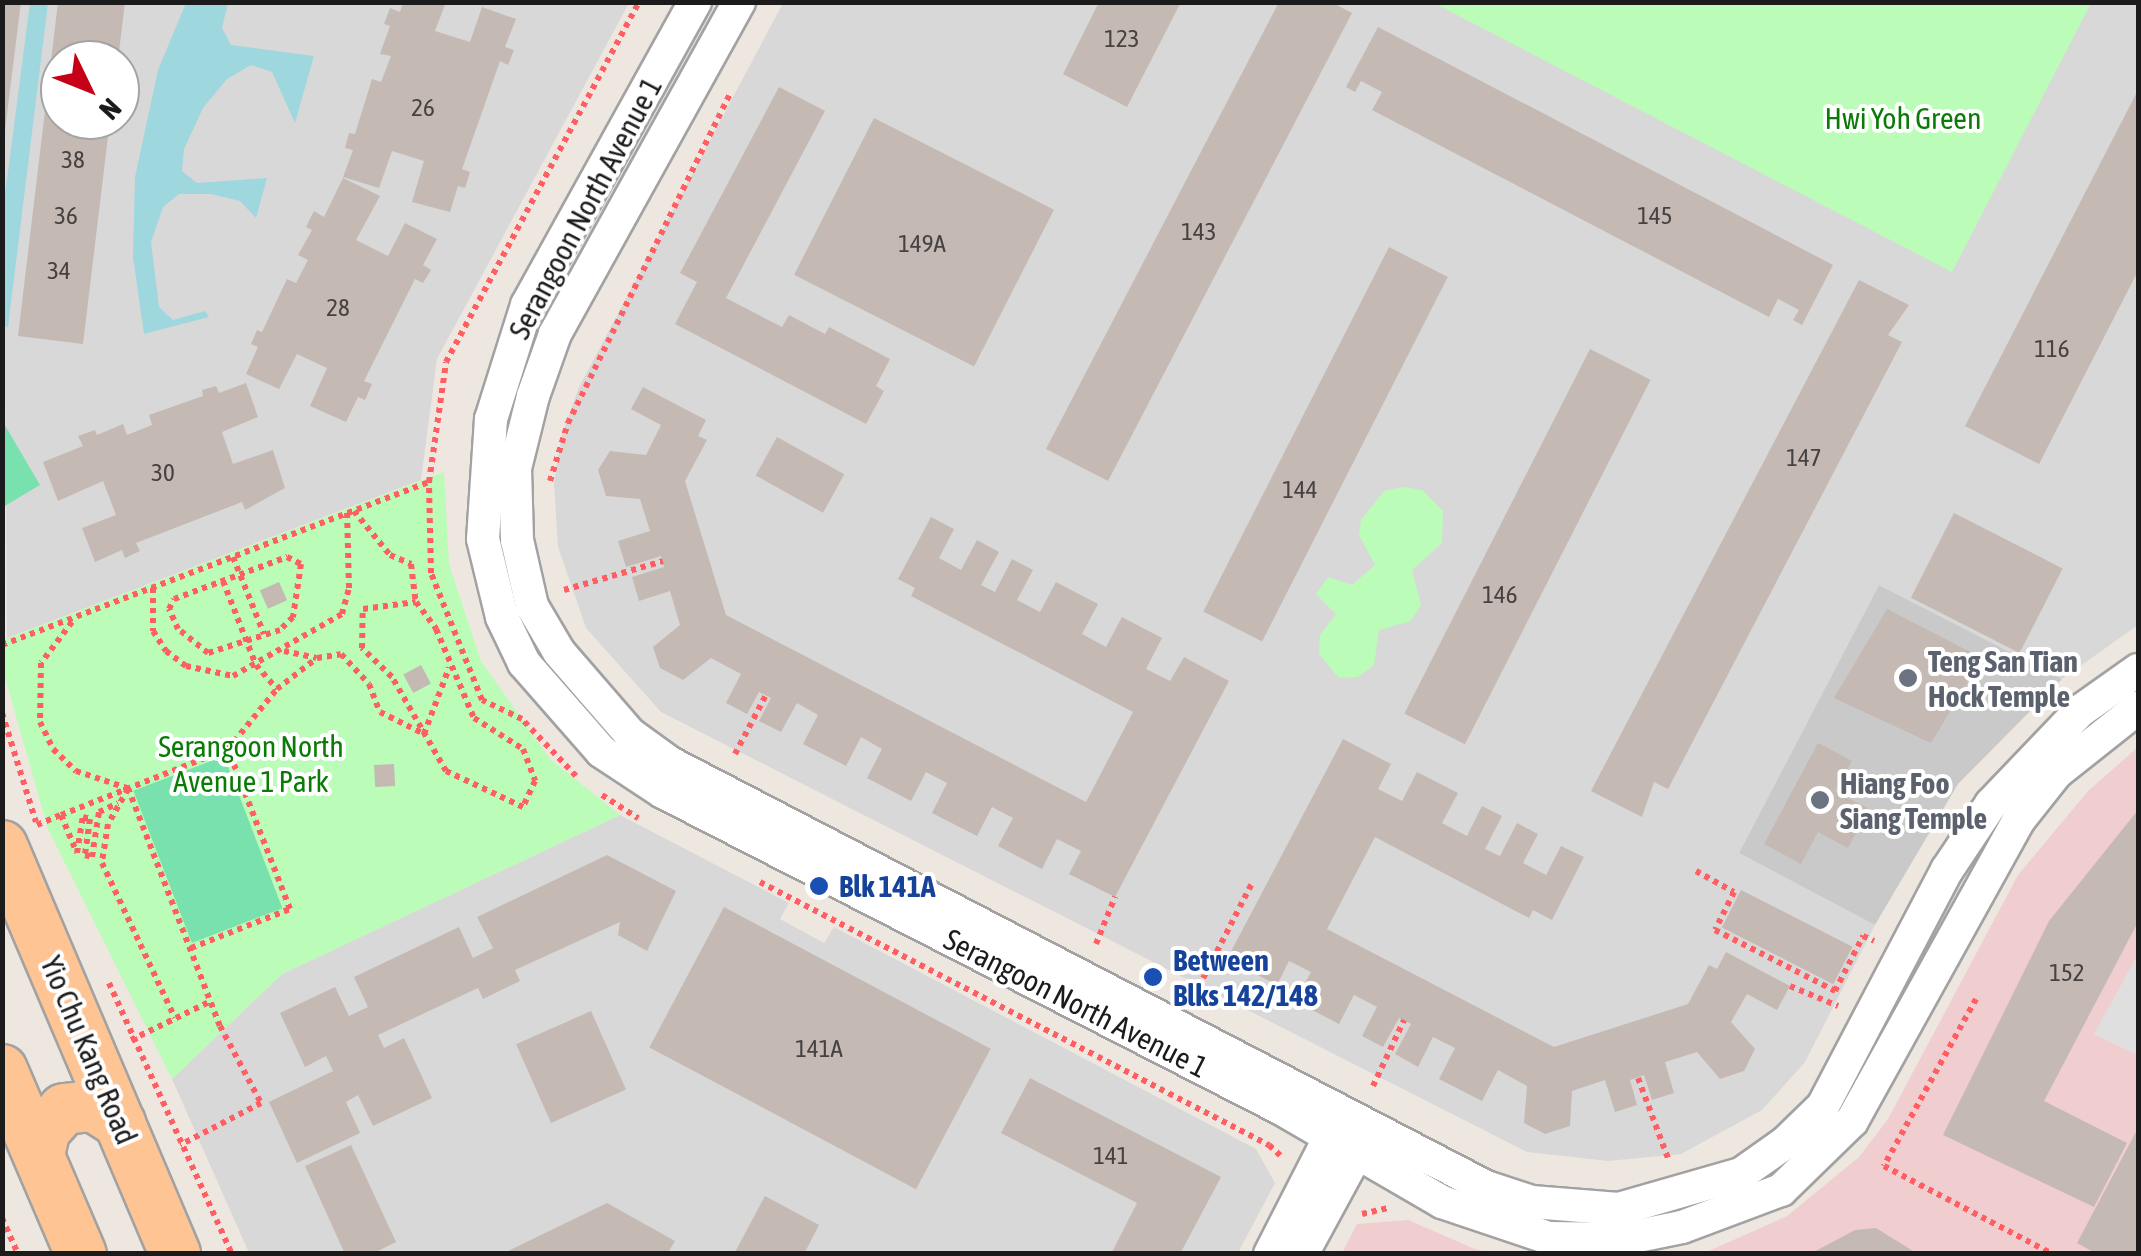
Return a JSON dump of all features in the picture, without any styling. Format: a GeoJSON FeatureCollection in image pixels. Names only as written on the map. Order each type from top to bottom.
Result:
{"type":"FeatureCollection","features":[{"type":"Feature","properties":{"kind":"main road","name":"Yio Chu Kang Road"},"geometry":{"type":"LineString","coordinates":[[28,836],[120,1123],[175,1254]]}},
{"type":"Feature","properties":{"kind":"main road"},"geometry":{"type":"LineString","coordinates":[[2,1070],[81,1254]]}},
{"type":"Feature","properties":{"kind":"main road"},"geometry":{"type":"LineString","coordinates":[[38,1155],[45,1130],[64,1109],[93,1106],[120,1123]]}},
{"type":"Feature","properties":{"kind":"street","name":"Serangoon North Avenue 1"},"geometry":{"type":"LineString","coordinates":[[695,2],[527,305],[492,419],[483,539],[502,617],[524,663],[573,726],[631,772],[1280,1108],[1532,1202],[1619,1209],[1741,1174],[1823,1106],[1947,870],[2046,762],[2138,708]]}},
{"type":"Feature","properties":{"kind":"street","name":"Serangoon North Avenue 1"},"geometry":{"type":"LineString","coordinates":[[739,2],[555,334],[533,396],[515,468],[517,540],[532,606],[597,699],[670,764],[1349,1134],[1480,1218],[1549,1238],[1623,1239],[1682,1227],[1781,1190],[1852,1121],[2046,762],[2080,710],[2138,670]]}},
{"type":"Feature","properties":{"kind":"street"},"geometry":{"type":"LineString","coordinates":[[1947,870],[1977,888]]}},
{"type":"Feature","properties":{"kind":"street"},"geometry":{"type":"LineString","coordinates":[[1270,1254],[1349,1134]]}},
{"type":"Feature","properties":{"kind":"street"},"geometry":{"type":"LineString","coordinates":[[1302,1254],[1349,1134]]}},
{"type":"Feature","properties":{"kind":"path"},"geometry":{"type":"LineString","coordinates":[[545,495],[568,423],[738,77]]}},
{"type":"Feature","properties":{"kind":"path"},"geometry":{"type":"LineString","coordinates":[[2,645],[429,482]]}},
{"type":"Feature","properties":{"kind":"path"},"geometry":{"type":"LineString","coordinates":[[351,512],[390,555],[411,564],[416,602],[440,640],[474,718],[522,749],[535,782],[523,807],[446,771],[392,677],[362,648],[364,608],[416,602]]}},
{"type":"Feature","properties":{"kind":"path"},"geometry":{"type":"LineString","coordinates":[[152,588],[153,630],[186,666],[233,676],[284,652],[342,614],[351,512]]}},
{"type":"Feature","properties":{"kind":"path"},"geometry":{"type":"LineString","coordinates":[[233,557],[264,635]]}},
{"type":"Feature","properties":{"kind":"path"},"geometry":{"type":"LineString","coordinates":[[287,558],[301,564],[292,617],[264,635],[208,653],[192,646],[169,609],[174,599],[240,575],[287,558]]}},
{"type":"Feature","properties":{"kind":"path"},"geometry":{"type":"LineString","coordinates":[[561,579],[566,594],[662,562]]}},
{"type":"Feature","properties":{"kind":"path"},"geometry":{"type":"LineString","coordinates":[[223,581],[256,665],[276,690]]}},
{"type":"Feature","properties":{"kind":"path"},"geometry":{"type":"LineString","coordinates":[[78,616],[41,663],[40,722],[53,749],[76,772],[128,788]]}},
{"type":"Feature","properties":{"kind":"path"},"geometry":{"type":"LineString","coordinates":[[440,640],[455,634]]}},
{"type":"Feature","properties":{"kind":"path"},"geometry":{"type":"LineString","coordinates":[[284,652],[317,658],[341,654],[370,684],[380,712],[424,734]]}},
{"type":"Feature","properties":{"kind":"path"},"geometry":{"type":"LineString","coordinates":[[2,713],[28,836],[61,815],[228,748],[276,690],[317,658]]}},
{"type":"Feature","properties":{"kind":"path"},"geometry":{"type":"LineString","coordinates":[[424,734],[449,668]]}},
{"type":"Feature","properties":{"kind":"path"},"geometry":{"type":"LineString","coordinates":[[735,754],[766,696]]}},
{"type":"Feature","properties":{"kind":"path"},"geometry":{"type":"LineString","coordinates":[[190,948],[290,909],[228,748]]}},
{"type":"Feature","properties":{"kind":"path"},"geometry":{"type":"LineString","coordinates":[[128,788],[118,803],[102,863],[175,1018]]}},
{"type":"Feature","properties":{"kind":"path"},"geometry":{"type":"LineString","coordinates":[[128,788],[211,1001],[261,1103],[173,1149]]}},
{"type":"Feature","properties":{"kind":"path"},"geometry":{"type":"LineString","coordinates":[[61,815],[73,853],[83,817],[90,820],[85,855],[92,857],[99,812],[118,803]]}},
{"type":"Feature","properties":{"kind":"path"},"geometry":{"type":"LineString","coordinates":[[1696,871],[1734,892],[1714,930],[1835,992],[1863,936],[1874,941]]}},
{"type":"Feature","properties":{"kind":"path"},"geometry":{"type":"LineString","coordinates":[[1194,996],[1253,881]]}},
{"type":"Feature","properties":{"kind":"path"},"geometry":{"type":"LineString","coordinates":[[1096,944],[1115,897]]}},
{"type":"Feature","properties":{"kind":"path"},"geometry":{"type":"LineString","coordinates":[[102,967],[232,1254]]}},
{"type":"Feature","properties":{"kind":"path"},"geometry":{"type":"LineString","coordinates":[[1790,986],[1838,1006]]}},
{"type":"Feature","properties":{"kind":"path"},"geometry":{"type":"LineString","coordinates":[[1976,999],[1884,1166],[2052,1254]]}},
{"type":"Feature","properties":{"kind":"path"},"geometry":{"type":"LineString","coordinates":[[121,1045],[211,1001]]}},
{"type":"Feature","properties":{"kind":"path"},"geometry":{"type":"LineString","coordinates":[[1373,1086],[1404,1020]]}},
{"type":"Feature","properties":{"kind":"path"},"geometry":{"type":"LineString","coordinates":[[1037,1026],[1268,1145],[1287,1170]]}},
{"type":"Feature","properties":{"kind":"path"},"geometry":{"type":"LineString","coordinates":[[1638,1078],[1669,1162]]}},
{"type":"Feature","properties":{"kind":"path"},"geometry":{"type":"LineString","coordinates":[[2,1218],[18,1254]]}},
{"type":"Feature","properties":{"kind":"shaded area"},"geometry":{"type":"Polygon","coordinates":[[[2,3],[629,3],[437,359],[421,480],[7,638],[2,3]]]}},
{"type":"Feature","properties":{"kind":"shaded area"},"geometry":{"type":"Polygon","coordinates":[[[783,3],[2138,3],[2138,625],[2062,679],[1879,585],[1739,853],[1875,925],[1805,1062],[1762,1110],[1681,1154],[1608,1161],[1527,1152],[661,712],[586,628],[558,547],[554,483],[561,438],[579,387],[783,3]]]}},
{"type":"Feature","properties":{"kind":"shaded area"},"geometry":{"type":"Polygon","coordinates":[[[1879,585],[2062,679],[1958,784],[1875,925],[1739,853],[1879,585]]]}},
{"type":"Feature","properties":{"kind":"shaded area"},"geometry":{"type":"Polygon","coordinates":[[[2138,747],[2138,1253],[1702,1254],[1787,1216],[1859,1157],[1888,1119],[2018,875],[2088,791],[2138,747]]]}},
{"type":"Feature","properties":{"kind":"shaded area"},"geometry":{"type":"Polygon","coordinates":[[[620,815],[789,903],[780,919],[824,943],[834,927],[1256,1149],[1275,1183],[1238,1253],[249,1253],[172,1079],[282,974],[620,815]]]}},
{"type":"Feature","properties":{"kind":"shaded area"},"geometry":{"type":"Polygon","coordinates":[[[2138,954],[2138,1053],[2137,1055],[2094,1034],[2138,954]]]}},
{"type":"Feature","properties":{"kind":"shaded area"},"geometry":{"type":"Polygon","coordinates":[[[1408,1220],[1490,1253],[1342,1253],[1357,1224],[1408,1220]]]}},
{"type":"Feature","properties":{"kind":"green space","name":"Hwi Yoh Green"},"geometry":{"type":"Polygon","coordinates":[[[1434,3],[2091,3],[1952,272],[1434,3]]]}},
{"type":"Feature","properties":{"kind":"green space"},"geometry":{"type":"Polygon","coordinates":[[[3,422],[40,485],[2,507],[3,422]]]}},
{"type":"Feature","properties":{"kind":"green space","name":"Serangoon North Avenue 1 Park"},"geometry":{"type":"Polygon","coordinates":[[[444,472],[449,564],[481,661],[550,759],[620,815],[282,974],[172,1079],[48,829],[3,670],[3,640],[444,472]]]}},
{"type":"Feature","properties":{"kind":"green space"},"geometry":{"type":"Polygon","coordinates":[[[1403,487],[1422,490],[1443,511],[1442,543],[1412,570],[1421,605],[1411,621],[1379,630],[1374,665],[1358,677],[1339,678],[1319,654],[1320,635],[1336,614],[1316,594],[1328,577],[1352,585],[1375,565],[1359,535],[1361,520],[1384,491],[1403,487]]]}},
{"type":"Feature","properties":{"kind":"green space"},"geometry":{"type":"Polygon","coordinates":[[[224,756],[282,908],[192,943],[133,791],[224,756]]]}},
{"type":"Feature","properties":{"kind":"water"},"geometry":{"type":"Polygon","coordinates":[[[30,3],[48,3],[43,40],[40,40],[40,68],[8,327],[2,326],[3,210],[30,3]]]}},
{"type":"Feature","properties":{"kind":"water"},"geometry":{"type":"Polygon","coordinates":[[[186,3],[228,3],[222,28],[231,45],[314,56],[295,123],[272,72],[251,65],[227,79],[203,108],[184,149],[182,171],[197,183],[267,178],[256,218],[240,201],[211,194],[179,194],[163,207],[151,242],[159,307],[173,320],[205,311],[209,317],[144,334],[133,257],[135,177],[158,70],[186,3]]]}},
{"type":"Feature","properties":{"kind":"building"},"geometry":{"type":"Polygon","coordinates":[[[2,2],[21,2],[5,130],[2,130],[2,2]]]}},
{"type":"Feature","properties":{"kind":"building"},"geometry":{"type":"Polygon","coordinates":[[[58,2],[125,2],[120,40],[53,40],[58,2]]]}},
{"type":"Feature","properties":{"kind":"building"},"geometry":{"type":"Polygon","coordinates":[[[403,2],[446,2],[435,31],[470,42],[482,7],[516,19],[505,47],[514,50],[508,65],[500,61],[462,169],[470,172],[465,188],[458,186],[450,212],[412,202],[424,161],[392,151],[379,188],[343,177],[353,150],[345,148],[349,133],[355,134],[372,79],[381,82],[391,56],[380,54],[390,26],[384,24],[390,8],[400,12],[403,2]]]}},
{"type":"Feature","properties":{"kind":"building"},"geometry":{"type":"Polygon","coordinates":[[[1099,2],[1181,2],[1127,107],[1063,74],[1099,2]]]}},
{"type":"Feature","properties":{"kind":"building"},"geometry":{"type":"Polygon","coordinates":[[[1279,2],[1331,2],[1352,13],[1108,481],[1046,449],[1279,2]]]}},
{"type":"Feature","properties":{"kind":"building"},"geometry":{"type":"Polygon","coordinates":[[[1378,27],[1833,265],[1802,325],[1793,320],[1799,310],[1778,299],[1769,317],[1372,110],[1382,92],[1361,81],[1355,92],[1346,87],[1378,27]]]}},
{"type":"Feature","properties":{"kind":"building"},"geometry":{"type":"Polygon","coordinates":[[[779,87],[825,111],[726,298],[782,327],[789,315],[825,334],[829,327],[890,359],[876,386],[884,391],[866,424],[675,324],[697,282],[680,273],[779,87]]]}},
{"type":"Feature","properties":{"kind":"building"},"geometry":{"type":"Polygon","coordinates":[[[2138,90],[2138,271],[2039,464],[1965,426],[2138,90]]]}},
{"type":"Feature","properties":{"kind":"building"},"geometry":{"type":"Polygon","coordinates":[[[874,118],[1054,210],[974,367],[794,275],[874,118]]]}},
{"type":"Feature","properties":{"kind":"building"},"geometry":{"type":"Polygon","coordinates":[[[41,140],[108,140],[83,344],[18,336],[41,140]]]}},
{"type":"Feature","properties":{"kind":"building"},"geometry":{"type":"Polygon","coordinates":[[[343,178],[380,196],[356,240],[388,256],[405,223],[437,239],[423,265],[431,270],[423,283],[415,279],[364,381],[372,384],[365,400],[358,397],[346,422],[310,406],[327,368],[297,354],[279,389],[246,374],[258,347],[251,344],[257,330],[262,332],[287,279],[296,283],[308,260],[298,255],[312,230],[306,227],[314,211],[324,217],[343,178]]]}},
{"type":"Feature","properties":{"kind":"building"},"geometry":{"type":"Polygon","coordinates":[[[1389,247],[1448,277],[1262,641],[1203,611],[1389,247]]]}},
{"type":"Feature","properties":{"kind":"building"},"geometry":{"type":"Polygon","coordinates":[[[1859,280],[1909,305],[1888,335],[1902,342],[1668,789],[1654,782],[1642,817],[1591,791],[1859,280]]]}},
{"type":"Feature","properties":{"kind":"building"},"geometry":{"type":"Polygon","coordinates":[[[1590,349],[1651,380],[1465,744],[1404,713],[1590,349]]]}},
{"type":"Feature","properties":{"kind":"building"},"geometry":{"type":"Polygon","coordinates":[[[246,383],[258,417],[222,432],[233,464],[273,450],[285,488],[245,510],[242,502],[136,543],[140,551],[125,558],[122,550],[95,562],[82,528],[116,515],[103,481],[58,501],[43,462],[83,446],[78,436],[95,430],[97,435],[123,424],[127,435],[152,425],[149,415],[203,396],[202,390],[216,386],[219,393],[246,383]]]}},
{"type":"Feature","properties":{"kind":"building"},"geometry":{"type":"Polygon","coordinates":[[[643,387],[706,420],[698,436],[707,440],[685,481],[726,615],[1086,802],[1133,712],[911,596],[915,588],[898,579],[931,517],[954,529],[939,558],[961,570],[977,540],[999,552],[981,585],[995,592],[1012,559],[1033,570],[1017,600],[1040,612],[1056,582],[1098,604],[1082,634],[1106,647],[1122,617],[1162,638],[1146,669],[1170,681],[1184,657],[1229,681],[1115,897],[1069,874],[1081,851],[1057,839],[1042,869],[998,846],[1013,818],[992,807],[977,836],[932,813],[947,783],[926,772],[911,801],[867,778],[882,749],[861,737],[846,766],[803,744],[818,715],[797,703],[781,732],[759,721],[771,698],[759,692],[747,714],[726,703],[741,674],[711,658],[683,680],[660,668],[653,647],[680,625],[670,591],[639,601],[632,577],[664,567],[661,556],[626,567],[618,541],[650,531],[640,499],[606,496],[598,470],[610,451],[646,455],[661,425],[631,409],[643,387]]]}},
{"type":"Feature","properties":{"kind":"building"},"geometry":{"type":"Polygon","coordinates":[[[777,437],[844,474],[823,513],[756,475],[777,437]]]}},
{"type":"Feature","properties":{"kind":"building"},"geometry":{"type":"Polygon","coordinates":[[[1954,513],[2063,568],[2020,653],[1911,598],[1954,513]]]}},
{"type":"Feature","properties":{"kind":"building"},"geometry":{"type":"Polygon","coordinates":[[[279,582],[287,600],[268,609],[260,591],[279,582]]]}},
{"type":"Feature","properties":{"kind":"building","name":"Teng San Tian Hock Temple"},"geometry":{"type":"Polygon","coordinates":[[[1887,609],[1982,658],[1931,743],[1834,698],[1887,609]]]}},
{"type":"Feature","properties":{"kind":"building"},"geometry":{"type":"Polygon","coordinates":[[[421,665],[431,684],[413,693],[403,674],[421,665]]]}},
{"type":"Feature","properties":{"kind":"building"},"geometry":{"type":"Polygon","coordinates":[[[1343,739],[1391,764],[1378,789],[1402,801],[1417,772],[1458,793],[1442,823],[1467,836],[1482,806],[1502,816],[1485,849],[1500,856],[1517,823],[1538,834],[1523,863],[1546,875],[1561,846],[1584,857],[1552,920],[1533,910],[1529,918],[1375,837],[1327,929],[1554,1047],[1688,1004],[1709,965],[1717,969],[1726,952],[1790,986],[1777,1010],[1747,994],[1731,1022],[1755,1049],[1744,1071],[1720,1079],[1697,1052],[1665,1062],[1674,1093],[1652,1100],[1644,1075],[1630,1080],[1637,1105],[1615,1112],[1605,1080],[1572,1091],[1570,1126],[1545,1134],[1524,1123],[1527,1086],[1498,1070],[1482,1101],[1439,1079],[1455,1048],[1433,1037],[1418,1067],[1395,1054],[1411,1024],[1404,1020],[1399,1018],[1383,1047],[1362,1036],[1377,1007],[1354,995],[1339,1024],[1295,1001],[1311,972],[1289,961],[1277,985],[1227,959],[1343,739]]]}},
{"type":"Feature","properties":{"kind":"building","name":"Hiang Foo Siang Temple"},"geometry":{"type":"Polygon","coordinates":[[[1818,743],[1852,761],[1835,791],[1869,809],[1848,848],[1818,832],[1801,864],[1764,844],[1818,743]]]}},
{"type":"Feature","properties":{"kind":"building"},"geometry":{"type":"Polygon","coordinates":[[[394,764],[395,786],[375,787],[374,765],[394,764]]]}},
{"type":"Feature","properties":{"kind":"building"},"geometry":{"type":"Polygon","coordinates":[[[2138,810],[2138,922],[2044,1101],[2127,1143],[2094,1207],[1943,1135],[2049,921],[2138,810]]]}},
{"type":"Feature","properties":{"kind":"building"},"geometry":{"type":"Polygon","coordinates":[[[607,855],[676,891],[647,951],[618,935],[620,922],[515,970],[520,981],[483,999],[478,988],[378,1035],[384,1048],[404,1038],[432,1098],[373,1126],[358,1095],[346,1102],[360,1133],[297,1163],[269,1102],[333,1071],[326,1056],[305,1067],[280,1013],[335,987],[349,1016],[368,1007],[354,977],[459,927],[473,958],[493,948],[477,917],[607,855]]]}},
{"type":"Feature","properties":{"kind":"building"},"geometry":{"type":"Polygon","coordinates":[[[1741,890],[1852,947],[1833,984],[1722,927],[1741,890]]]}},
{"type":"Feature","properties":{"kind":"building"},"geometry":{"type":"Polygon","coordinates":[[[724,907],[991,1049],[916,1189],[649,1047],[724,907]]]}},
{"type":"Feature","properties":{"kind":"building"},"geometry":{"type":"Polygon","coordinates":[[[591,1011],[626,1090],[551,1123],[516,1044],[591,1011]]]}},
{"type":"Feature","properties":{"kind":"building"},"geometry":{"type":"Polygon","coordinates":[[[1030,1078],[1221,1177],[1180,1254],[1111,1254],[1137,1203],[1001,1133],[1030,1078]]]}},
{"type":"Feature","properties":{"kind":"building"},"geometry":{"type":"Polygon","coordinates":[[[2138,1128],[2138,1254],[2097,1254],[2077,1243],[2138,1128]]]}},
{"type":"Feature","properties":{"kind":"building"},"geometry":{"type":"Polygon","coordinates":[[[351,1145],[396,1242],[372,1254],[345,1254],[305,1166],[351,1145]]]}},
{"type":"Feature","properties":{"kind":"building"},"geometry":{"type":"Polygon","coordinates":[[[765,1196],[819,1225],[804,1254],[734,1254],[765,1196]]]}},
{"type":"Feature","properties":{"kind":"building"},"geometry":{"type":"Polygon","coordinates":[[[607,1203],[675,1241],[667,1254],[502,1254],[607,1203]]]}},
{"type":"Feature","properties":{"kind":"building"},"geometry":{"type":"Polygon","coordinates":[[[1876,1228],[1918,1254],[1810,1254],[1855,1230],[1876,1228]]]}},
{"type":"Feature","properties":{"kind":"place","name":"Teng San Tian Hock Temple"},"geometry":{"type":"Point","coordinates":[1908,678]}},
{"type":"Feature","properties":{"kind":"place","name":"Hiang Foo Siang Temple"},"geometry":{"type":"Point","coordinates":[1820,800]}},
{"type":"Feature","properties":{"kind":"place","name":"Blk 141A"},"geometry":{"type":"Point","coordinates":[819,886]}},
{"type":"Feature","properties":{"kind":"place","name":"Between Blks 142/148"},"geometry":{"type":"Point","coordinates":[1153,977]}}]}
